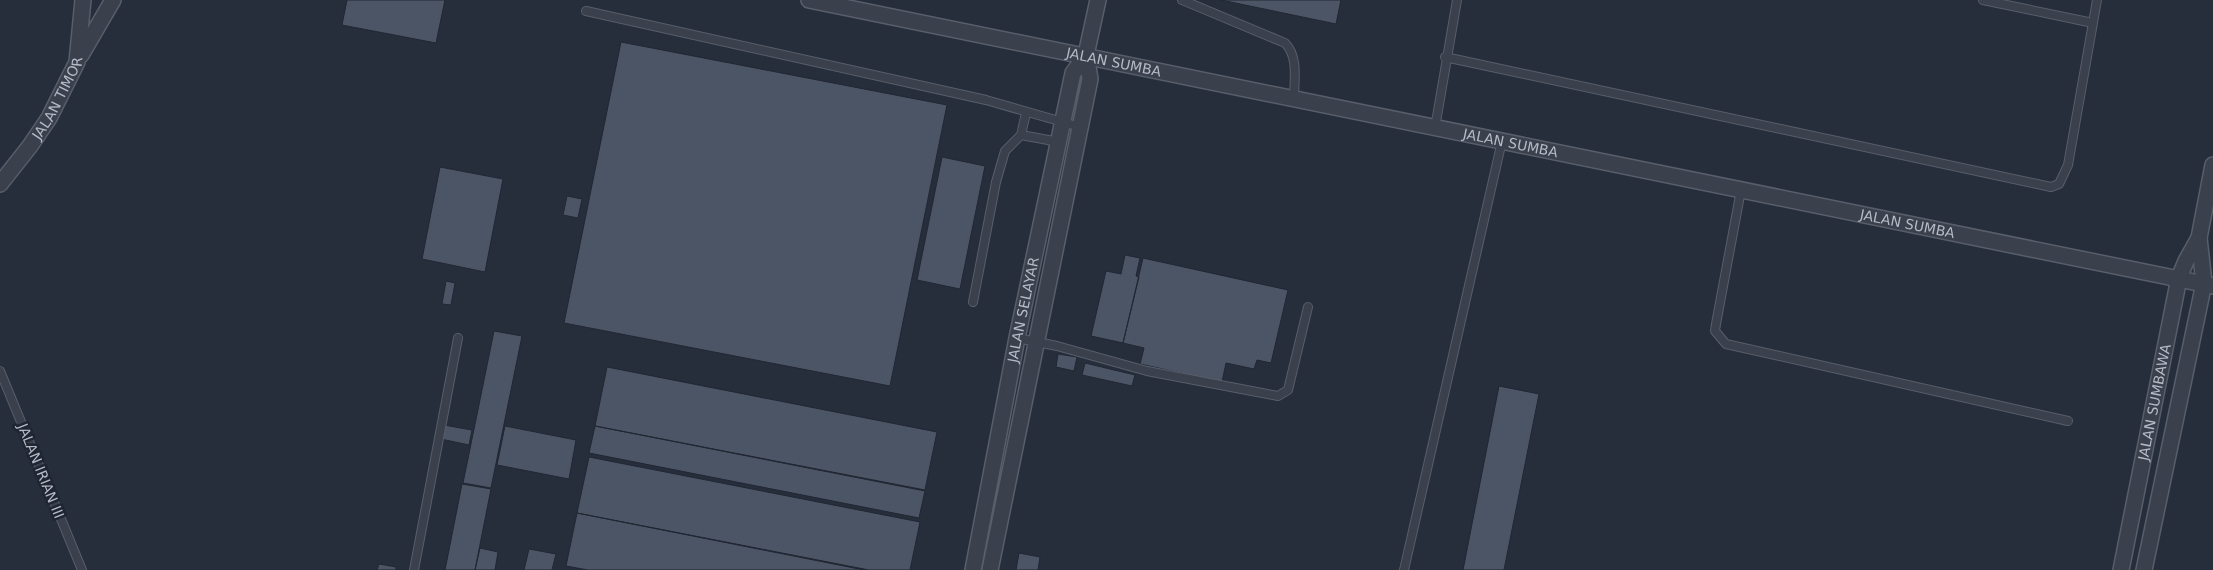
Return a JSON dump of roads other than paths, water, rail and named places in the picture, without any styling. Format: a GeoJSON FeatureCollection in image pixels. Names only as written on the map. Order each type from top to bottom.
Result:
{"type":"FeatureCollection","features":[{"type":"Feature","properties":{"kind":"street","name":"JALAN TIMOR"},"geometry":{"type":"LineString","coordinates":[[0,184],[49,118],[77,62],[83,0]]}},
{"type":"Feature","properties":{"kind":"street"},"geometry":{"type":"LineString","coordinates":[[77,62],[113,0]]}},
{"type":"Feature","properties":{"kind":"street","name":"JALAN SUMBA"},"geometry":{"type":"LineString","coordinates":[[809,0],[2209,284]]}},
{"type":"Feature","properties":{"kind":"street","name":"JALAN SELAYAR"},"geometry":{"type":"LineString","coordinates":[[990,570],[1090,79],[1086,55],[1098,0]]}},
{"type":"Feature","properties":{"kind":"street","name":"JALAN SELAYAR"},"geometry":{"type":"LineString","coordinates":[[973,570],[1017,338],[1064,123],[1073,73],[1086,55]]}},
{"type":"Feature","properties":{"kind":"street","name":"JALAN SUMBAWA"},"geometry":{"type":"LineString","coordinates":[[2121,570],[2180,278],[2186,261],[2199,238],[2213,165]]}},
{"type":"Feature","properties":{"kind":"street","name":"JALAN SUMBAWA"},"geometry":{"type":"LineString","coordinates":[[2144,570],[2209,284],[2199,238]]}},
{"type":"Feature","properties":{"kind":"street"},"geometry":{"type":"LineString","coordinates":[[997,446],[1014,450]]}},
{"type":"Feature","properties":{"kind":"lane"},"geometry":{"type":"LineString","coordinates":[[1182,0],[1285,42],[1291,48],[1295,64],[1294,99]]}},
{"type":"Feature","properties":{"kind":"lane"},"geometry":{"type":"LineString","coordinates":[[1434,128],[1445,57],[1457,0]]}},
{"type":"Feature","properties":{"kind":"lane"},"geometry":{"type":"LineString","coordinates":[[1983,0],[2093,23]]}},
{"type":"Feature","properties":{"kind":"lane"},"geometry":{"type":"LineString","coordinates":[[1445,57],[2051,187],[2059,184],[2068,165],[2097,0]]}},
{"type":"Feature","properties":{"kind":"lane"},"geometry":{"type":"LineString","coordinates":[[586,11],[978,98],[1080,127]]}},
{"type":"Feature","properties":{"kind":"lane"},"geometry":{"type":"LineString","coordinates":[[973,302],[996,182],[1005,151],[1021,135],[1026,112]]}},
{"type":"Feature","properties":{"kind":"lane"},"geometry":{"type":"LineString","coordinates":[[1021,135],[1059,142]]}},
{"type":"Feature","properties":{"kind":"lane"},"geometry":{"type":"LineString","coordinates":[[1404,570],[1502,141]]}},
{"type":"Feature","properties":{"kind":"lane"},"geometry":{"type":"LineString","coordinates":[[1741,190],[1715,330],[1726,344],[2068,421]]}},
{"type":"Feature","properties":{"kind":"lane"},"geometry":{"type":"LineString","coordinates":[[1017,338],[1148,371],[1278,396],[1288,390],[1308,307]]}},
{"type":"Feature","properties":{"kind":"lane"},"geometry":{"type":"LineString","coordinates":[[414,570],[458,338]]}},
{"type":"Feature","properties":{"kind":"lane","name":"JALAN IRIAN III"},"geometry":{"type":"LineString","coordinates":[[0,371],[82,570]]}}]}
